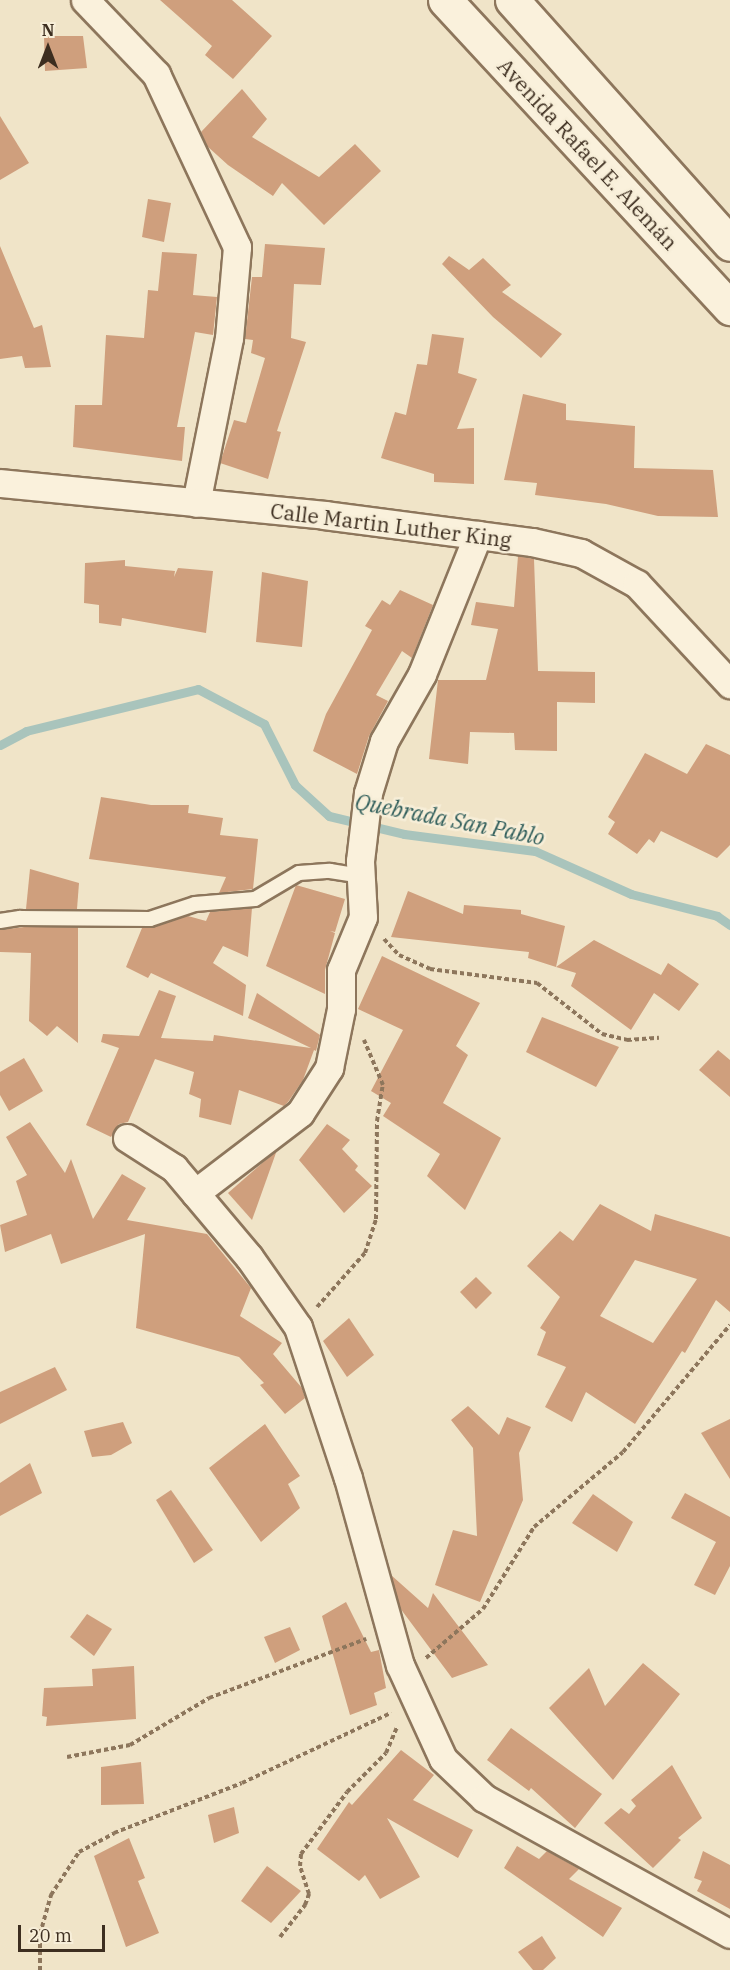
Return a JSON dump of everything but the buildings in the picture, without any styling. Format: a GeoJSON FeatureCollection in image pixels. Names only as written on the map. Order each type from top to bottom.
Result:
{"type":"FeatureCollection","features":[{"type":"Feature","properties":{"kind":"main road","name":"Avenida Rafael E. Alemán"},"geometry":{"type":"LineString","coordinates":[[445,0],[730,308]]}},
{"type":"Feature","properties":{"kind":"main road","name":"Avenida Rafael E. Alemán"},"geometry":{"type":"LineString","coordinates":[[512,0],[730,244]]}},
{"type":"Feature","properties":{"kind":"street"},"geometry":{"type":"LineString","coordinates":[[85,0],[156,74],[237,247],[229,338],[196,502]]}},
{"type":"Feature","properties":{"kind":"street","name":"Calle Martin Luther King"},"geometry":{"type":"LineString","coordinates":[[0,483],[196,502],[478,534],[581,553],[638,584],[730,684]]}},
{"type":"Feature","properties":{"kind":"street"},"geometry":{"type":"LineString","coordinates":[[195,1193],[300,1113],[329,1068],[341,1009],[341,970],[363,917],[361,845],[368,793],[384,741],[422,674],[478,534]]}},
{"type":"Feature","properties":{"kind":"street"},"geometry":{"type":"LineString","coordinates":[[127,1138],[174,1168],[249,1257],[298,1327],[348,1478],[408,1693],[443,1759],[484,1798],[730,1934]]}},
{"type":"Feature","properties":{"kind":"lane"},"geometry":{"type":"LineString","coordinates":[[0,921],[20,918],[150,919],[195,904],[255,899],[298,873],[330,871],[361,876]]}},
{"type":"Feature","properties":{"kind":"path"},"geometry":{"type":"LineString","coordinates":[[380,934],[399,955],[430,969],[537,982],[602,1034],[627,1040],[659,1038]]}},
{"type":"Feature","properties":{"kind":"path"},"geometry":{"type":"LineString","coordinates":[[298,1327],[355,1266],[372,1240],[379,1166],[376,1121],[383,1085],[359,1032]]}},
{"type":"Feature","properties":{"kind":"path"},"geometry":{"type":"LineString","coordinates":[[40,1970],[40,1934],[51,1894],[79,1852],[114,1833],[242,1783],[408,1693],[483,1609],[534,1527],[624,1452],[730,1325]]}},
{"type":"Feature","properties":{"kind":"path"},"geometry":{"type":"LineString","coordinates":[[68,1757],[130,1745],[209,1698],[284,1673],[390,1629]]}},
{"type":"Feature","properties":{"kind":"path"},"geometry":{"type":"LineString","coordinates":[[280,1937],[309,1894],[300,1866],[301,1854],[347,1792],[386,1753],[408,1693]]}},
{"type":"Feature","properties":{"kind":"waterway","name":"Quebrada San Pablo"},"geometry":{"type":"LineString","coordinates":[[0,745],[26,731],[198,689],[264,724],[295,785],[329,816],[404,834],[535,851],[631,894],[717,916],[730,925]]}}]}
